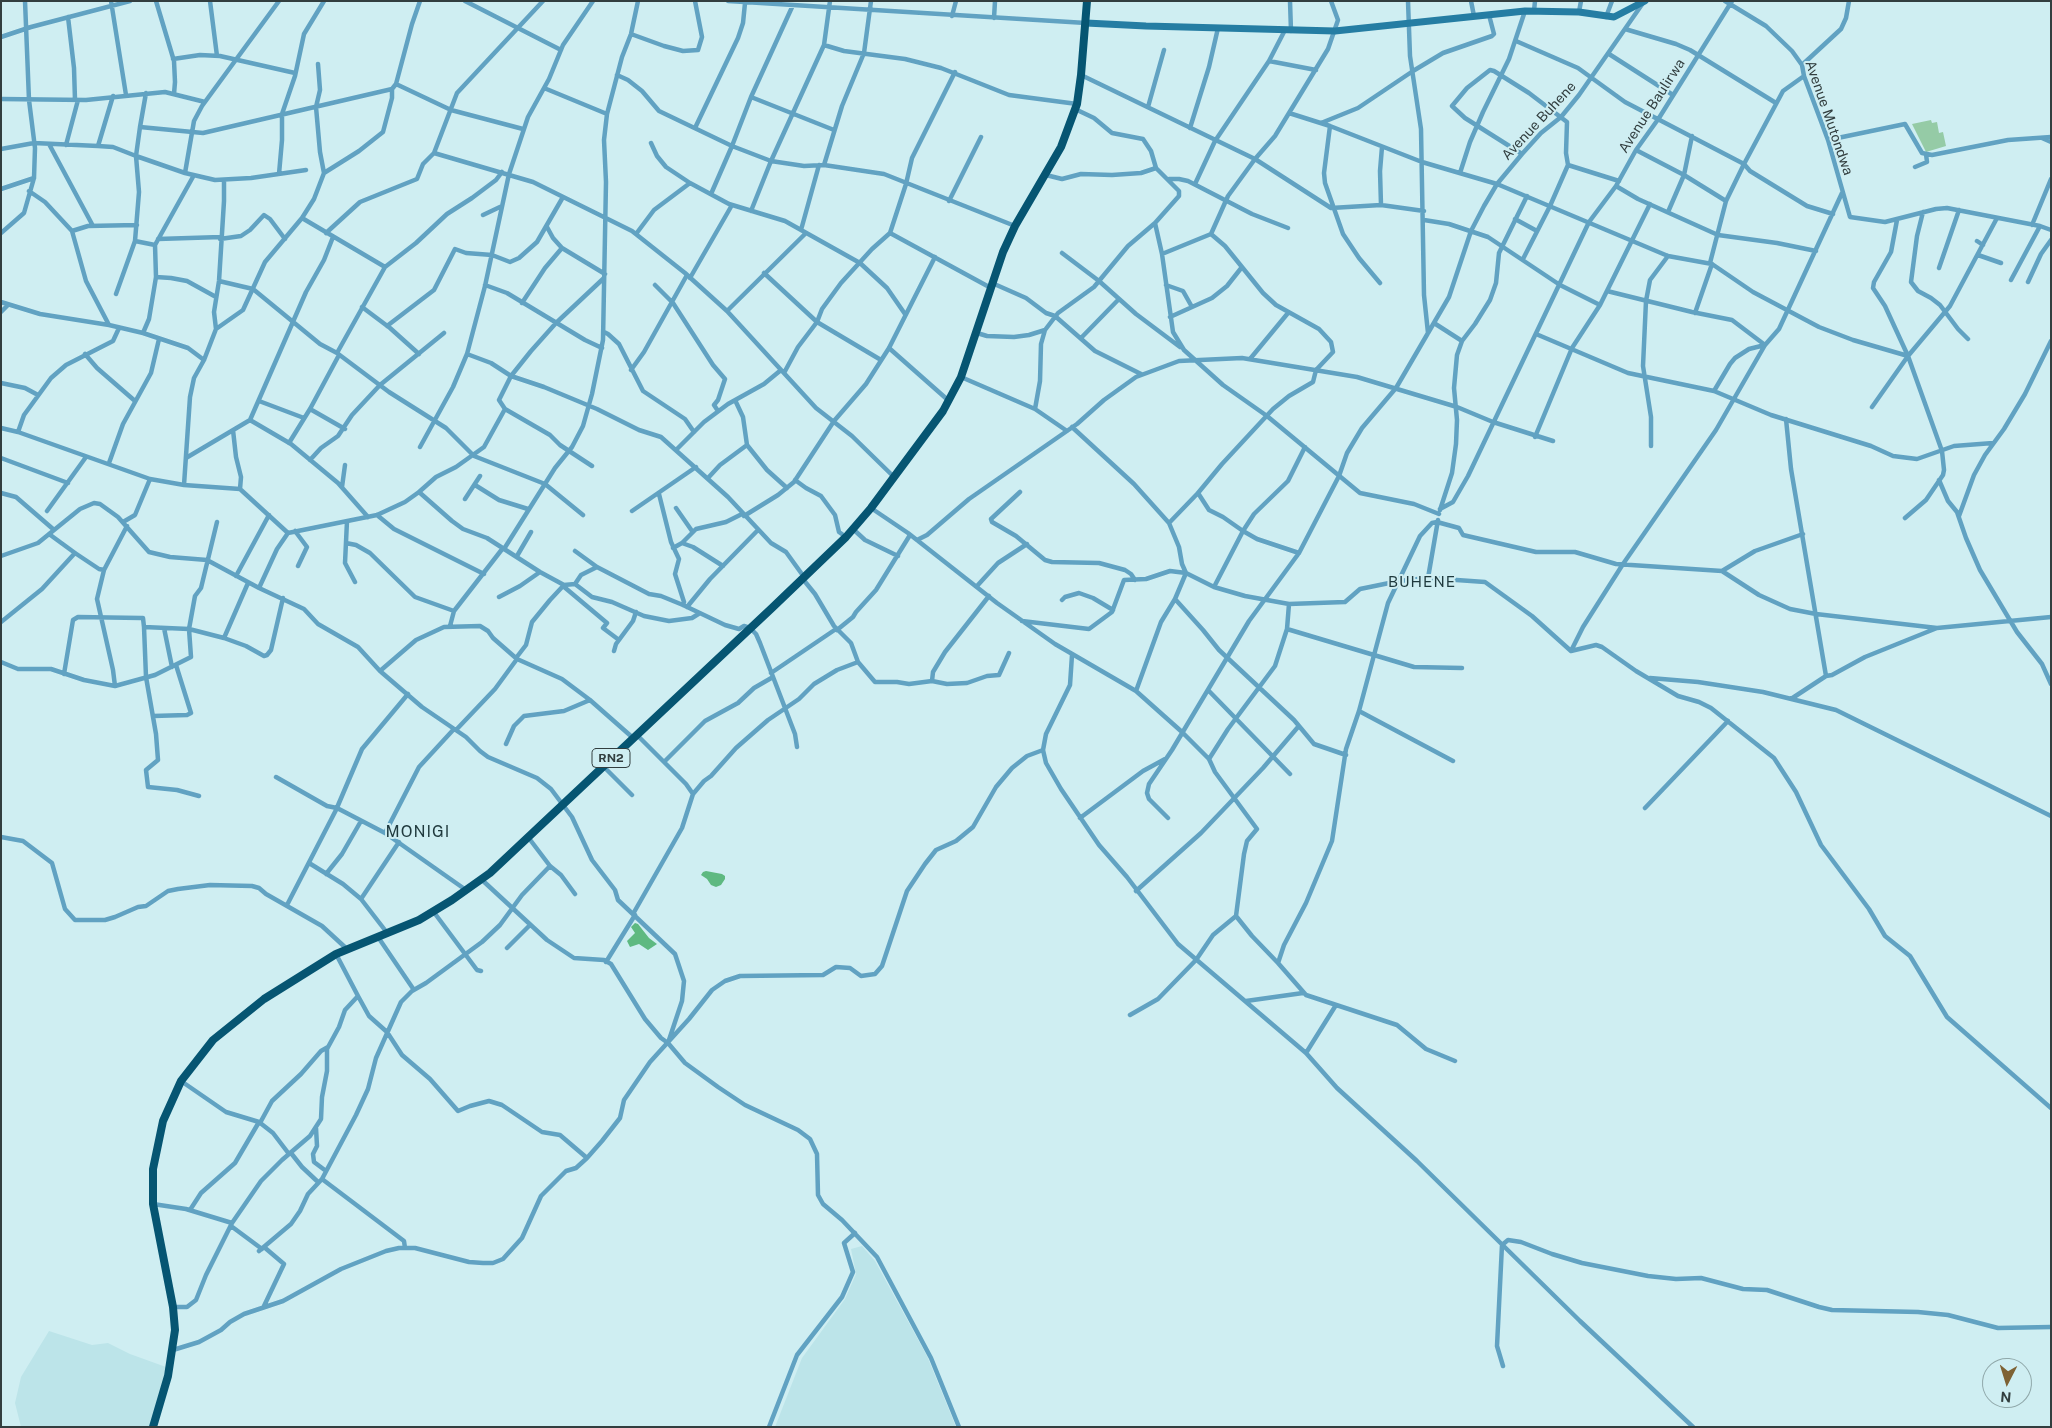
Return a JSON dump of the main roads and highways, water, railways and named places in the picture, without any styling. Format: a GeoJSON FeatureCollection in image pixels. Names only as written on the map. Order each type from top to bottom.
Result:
{"type":"FeatureCollection","features":[{"type":"Feature","properties":{"kind":"highway","name":"RN2"},"geometry":{"type":"LineString","coordinates":[[153,1427],[173,1350],[175,1330],[174,1308],[153,1204],[153,1169],[158,1136],[168,1106],[181,1081],[213,1040],[264,999],[347,948],[408,926],[433,912],[481,879],[846,537],[871,508],[943,411],[961,377],[977,333],[991,285],[1015,226],[1061,147],[1076,107],[1081,76],[1087,1]]}},
{"type":"Feature","properties":{"kind":"main road"},"geometry":{"type":"LineString","coordinates":[[1086,23],[1335,31],[1525,11],[1579,12],[1606,17],[1621,14],[1644,2]]}},
{"type":"Feature","properties":{"kind":"district","name":"BUHENE"},"geometry":{"type":"Point","coordinates":[1422,582]}},
{"type":"Feature","properties":{"kind":"district","name":"MONIGI"},"geometry":{"type":"Point","coordinates":[418,832]}}]}
